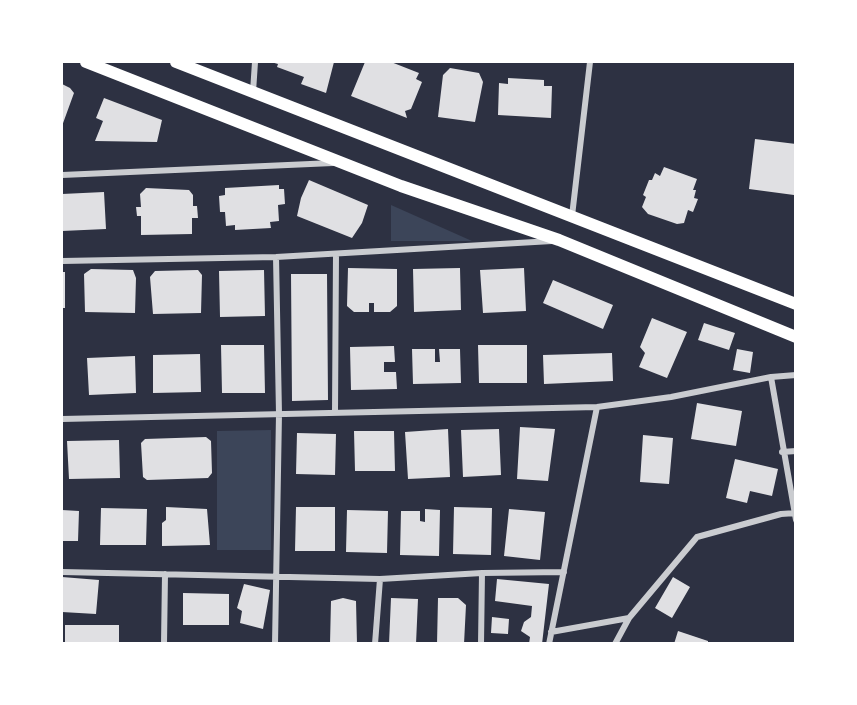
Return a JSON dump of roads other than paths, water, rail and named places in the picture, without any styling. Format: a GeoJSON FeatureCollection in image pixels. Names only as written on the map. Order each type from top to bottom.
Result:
{"type":"FeatureCollection","features":[{"type":"Feature","properties":{"kind":"main road"},"geometry":{"type":"LineString","coordinates":[[86,62],[342,162],[559,240],[795,337]]}},
{"type":"Feature","properties":{"kind":"main road"},"geometry":{"type":"LineString","coordinates":[[176,62],[795,304]]}},
{"type":"Feature","properties":{"kind":"street"},"geometry":{"type":"LineString","coordinates":[[253,92],[255,62]]}},
{"type":"Feature","properties":{"kind":"street"},"geometry":{"type":"LineString","coordinates":[[572,216],[590,62]]}},
{"type":"Feature","properties":{"kind":"street"},"geometry":{"type":"LineString","coordinates":[[62,175],[342,162]]}},
{"type":"Feature","properties":{"kind":"street"},"geometry":{"type":"LineString","coordinates":[[62,261],[276,257],[559,240]]}},
{"type":"Feature","properties":{"kind":"street"},"geometry":{"type":"LineString","coordinates":[[335,412],[336,254]]}},
{"type":"Feature","properties":{"kind":"street"},"geometry":{"type":"LineString","coordinates":[[275,644],[279,414],[276,257]]}},
{"type":"Feature","properties":{"kind":"street"},"geometry":{"type":"LineString","coordinates":[[62,419],[597,407],[671,397],[771,377],[795,375]]}},
{"type":"Feature","properties":{"kind":"street"},"geometry":{"type":"LineString","coordinates":[[771,377],[795,520]]}},
{"type":"Feature","properties":{"kind":"street"},"geometry":{"type":"LineString","coordinates":[[549,644],[597,407]]}},
{"type":"Feature","properties":{"kind":"street"},"geometry":{"type":"LineString","coordinates":[[782,452],[795,452]]}},
{"type":"Feature","properties":{"kind":"street"},"geometry":{"type":"LineString","coordinates":[[615,644],[629,618],[697,537],[781,514],[795,513]]}},
{"type":"Feature","properties":{"kind":"street"},"geometry":{"type":"LineString","coordinates":[[62,572],[380,579],[482,573],[564,572]]}},
{"type":"Feature","properties":{"kind":"street"},"geometry":{"type":"LineString","coordinates":[[481,644],[482,573]]}},
{"type":"Feature","properties":{"kind":"street"},"geometry":{"type":"LineString","coordinates":[[164,644],[165,574]]}},
{"type":"Feature","properties":{"kind":"street"},"geometry":{"type":"LineString","coordinates":[[375,644],[380,579]]}},
{"type":"Feature","properties":{"kind":"street"},"geometry":{"type":"LineString","coordinates":[[551,632],[629,618]]}}]}
